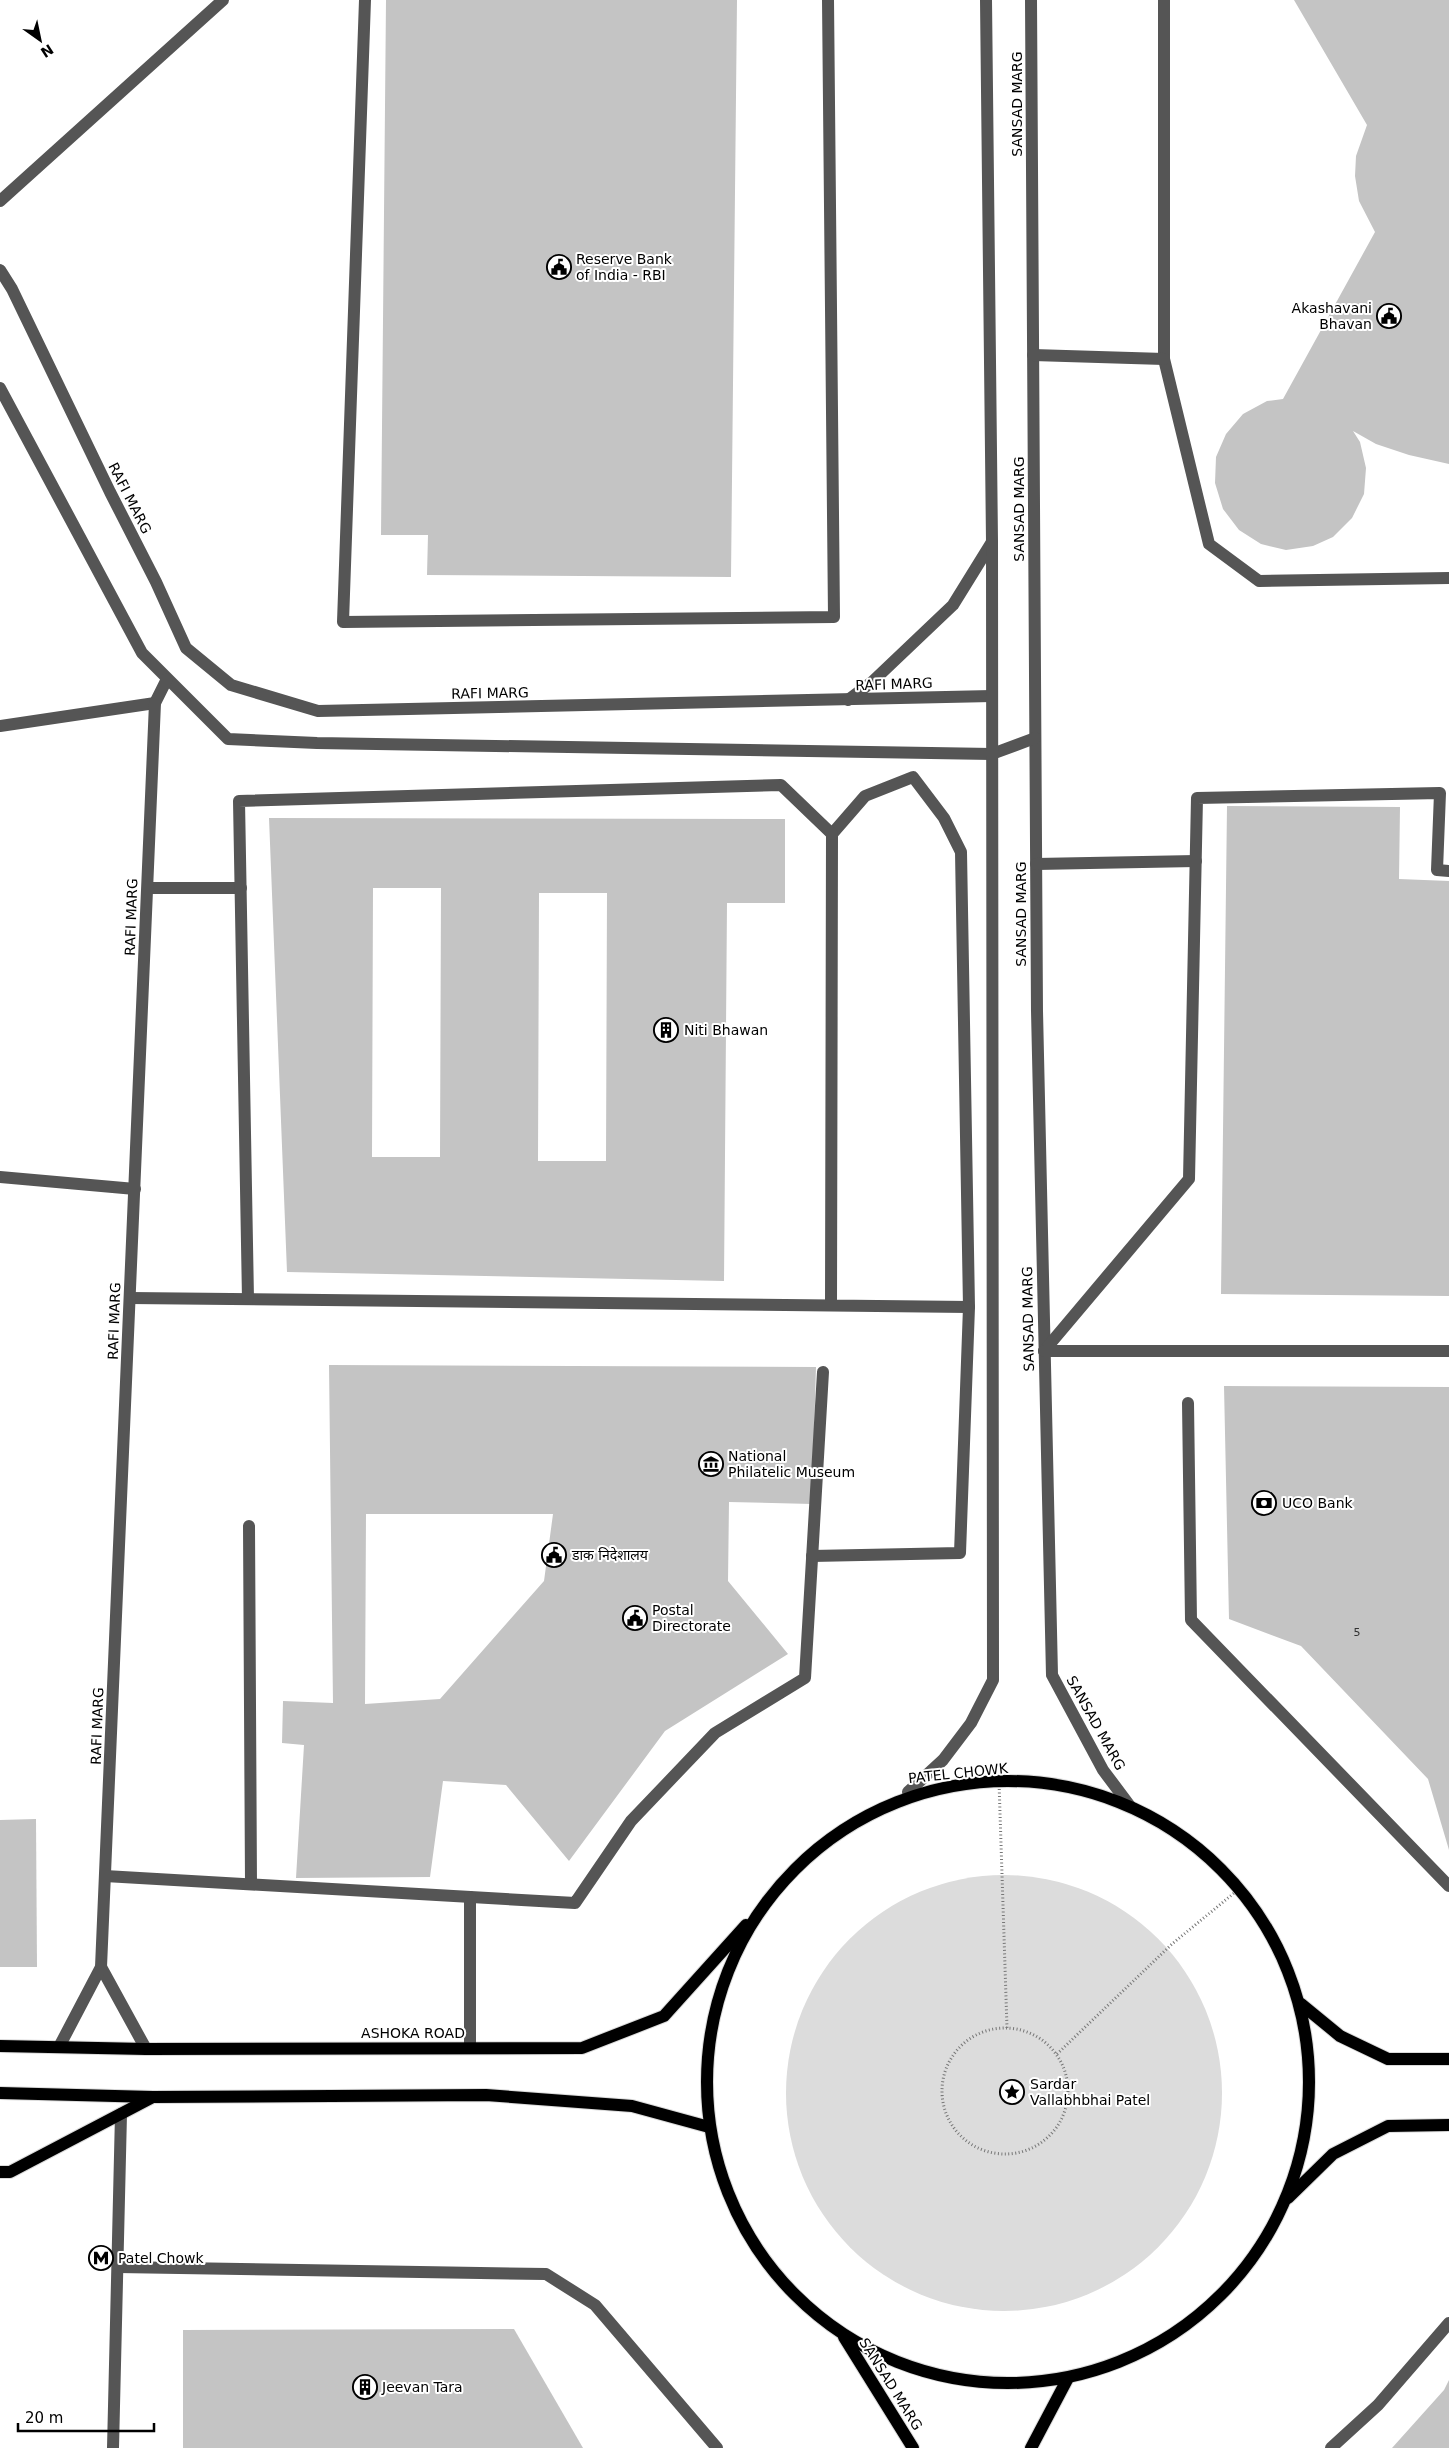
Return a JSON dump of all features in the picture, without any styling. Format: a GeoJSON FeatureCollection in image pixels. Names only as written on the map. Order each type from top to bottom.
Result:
{"type":"FeatureCollection","features":[{"type":"Feature","properties":{"kind":"main road","name":"PATEL CHOWK"},"geometry":{"type":"LineString","coordinates":[[999,1782],[1044,1783],[1088,1791],[1130,1806],[1178,1832],[1220,1866],[1255,1906],[1282,1953],[1301,2004],[1310,2057],[1307,2130],[1286,2200],[1250,2264],[1199,2316],[1137,2355],[1068,2378],[1009,2385],[951,2379],[894,2362],[842,2335],[802,2304],[778,2280],[753,2246],[727,2192],[718,2169],[709,2127],[707,2071],[708,2047],[716,2008],[729,1969],[747,1933],[769,1900],[816,1851],[842,1832],[908,1792],[999,1782]]}},
{"type":"Feature","properties":{"kind":"main road","name":"ASHOKA ROAD"},"geometry":{"type":"LineString","coordinates":[[0,2046],[146,2049],[582,2048],[664,2016],[769,1900]]}},
{"type":"Feature","properties":{"kind":"main road"},"geometry":{"type":"LineString","coordinates":[[1301,2004],[1340,2036],[1388,2059],[1449,2060]]}},
{"type":"Feature","properties":{"kind":"main road"},"geometry":{"type":"LineString","coordinates":[[0,2093],[154,2096],[486,2096],[632,2106],[709,2127]]}},
{"type":"Feature","properties":{"kind":"main road"},"geometry":{"type":"LineString","coordinates":[[0,2172],[10,2172],[154,2096]]}},
{"type":"Feature","properties":{"kind":"main road"},"geometry":{"type":"LineString","coordinates":[[1286,2200],[1333,2154],[1388,2126],[1449,2125]]}},
{"type":"Feature","properties":{"kind":"main road","name":"SANSAD MARG"},"geometry":{"type":"LineString","coordinates":[[842,2335],[914,2448]]}},
{"type":"Feature","properties":{"kind":"main road"},"geometry":{"type":"LineString","coordinates":[[1031,2448],[1068,2378]]}},
{"type":"Feature","properties":{"kind":"street"},"geometry":{"type":"LineString","coordinates":[[0,200],[223,0]]}},
{"type":"Feature","properties":{"kind":"street"},"geometry":{"type":"LineString","coordinates":[[365,0],[343,622],[834,617],[828,0]]}},
{"type":"Feature","properties":{"kind":"street","name":"SANSAD MARG"},"geometry":{"type":"LineString","coordinates":[[908,1792],[943,1760],[971,1722],[993,1680],[992,542],[986,0]]}},
{"type":"Feature","properties":{"kind":"street","name":"SANSAD MARG"},"geometry":{"type":"LineString","coordinates":[[1031,0],[1036,864],[1044,1351],[1052,1675],[1103,1770],[1130,1806]]}},
{"type":"Feature","properties":{"kind":"street"},"geometry":{"type":"LineString","coordinates":[[1164,0],[1164,359],[1209,544],[1259,581],[1449,578]]}},
{"type":"Feature","properties":{"kind":"street","name":"RAFI MARG"},"geometry":{"type":"LineString","coordinates":[[0,270],[12,289],[110,492],[156,582],[186,648],[231,685],[318,711],[992,696]]}},
{"type":"Feature","properties":{"kind":"street"},"geometry":{"type":"LineString","coordinates":[[1033,355],[1164,359]]}},
{"type":"Feature","properties":{"kind":"street"},"geometry":{"type":"LineString","coordinates":[[0,388],[142,653],[228,739],[317,743],[992,754],[1035,738]]}},
{"type":"Feature","properties":{"kind":"street"},"geometry":{"type":"LineString","coordinates":[[848,700],[872,682],[953,605],[992,542]]}},
{"type":"Feature","properties":{"kind":"street","name":"RAFI MARG"},"geometry":{"type":"LineString","coordinates":[[59,2047],[101,1967],[155,703],[167,679]]}},
{"type":"Feature","properties":{"kind":"street"},"geometry":{"type":"LineString","coordinates":[[0,726],[155,703]]}},
{"type":"Feature","properties":{"kind":"street"},"geometry":{"type":"LineString","coordinates":[[812,1556],[960,1553],[969,1307],[961,852],[944,818],[913,777],[865,796],[832,834],[831,1305]]}},
{"type":"Feature","properties":{"kind":"street"},"geometry":{"type":"LineString","coordinates":[[248,1299],[239,801],[781,785],[832,834]]}},
{"type":"Feature","properties":{"kind":"street"},"geometry":{"type":"LineString","coordinates":[[1044,1351],[1189,1179],[1197,798],[1440,793],[1436,870],[1449,872]]}},
{"type":"Feature","properties":{"kind":"street"},"geometry":{"type":"LineString","coordinates":[[1036,864],[1196,861]]}},
{"type":"Feature","properties":{"kind":"street"},"geometry":{"type":"LineString","coordinates":[[148,888],[241,888]]}},
{"type":"Feature","properties":{"kind":"street"},"geometry":{"type":"LineString","coordinates":[[0,1177],[135,1189]]}},
{"type":"Feature","properties":{"kind":"street"},"geometry":{"type":"LineString","coordinates":[[130,1298],[969,1307]]}},
{"type":"Feature","properties":{"kind":"street"},"geometry":{"type":"LineString","coordinates":[[1044,1351],[1449,1351]]}},
{"type":"Feature","properties":{"kind":"street"},"geometry":{"type":"LineString","coordinates":[[105,1876],[575,1903],[631,1821],[715,1733],[805,1678],[823,1372]]}},
{"type":"Feature","properties":{"kind":"street"},"geometry":{"type":"LineString","coordinates":[[1188,1403],[1192,1620],[1449,1886]]}},
{"type":"Feature","properties":{"kind":"street"},"geometry":{"type":"LineString","coordinates":[[249,1526],[251,1884]]}},
{"type":"Feature","properties":{"kind":"street"},"geometry":{"type":"LineString","coordinates":[[470,1897],[470,2048]]}},
{"type":"Feature","properties":{"kind":"street"},"geometry":{"type":"LineString","coordinates":[[101,1967],[146,2049]]}},
{"type":"Feature","properties":{"kind":"street"},"geometry":{"type":"LineString","coordinates":[[113,2448],[121,2114]]}},
{"type":"Feature","properties":{"kind":"street"},"geometry":{"type":"LineString","coordinates":[[118,2267],[546,2274],[595,2305],[717,2448]]}},
{"type":"Feature","properties":{"kind":"street"},"geometry":{"type":"LineString","coordinates":[[1332,2448],[1378,2405],[1449,2323]]}},
{"type":"Feature","properties":{"kind":"path"},"geometry":{"type":"LineString","coordinates":[[999,1782],[1007,2028]]}},
{"type":"Feature","properties":{"kind":"path"},"geometry":{"type":"LineString","coordinates":[[1057,2054],[1172,1944],[1239,1889]]}},
{"type":"Feature","properties":{"kind":"path"},"geometry":{"type":"LineString","coordinates":[[1007,2028],[1026,2031],[1043,2040],[1057,2054],[1066,2073],[1068,2093],[1064,2114],[1054,2131],[1038,2145],[1019,2153],[998,2154],[978,2148],[961,2136],[949,2120],[943,2099],[944,2079],[951,2059],[966,2042],[985,2032],[1007,2028]]}},
{"type":"Feature","properties":{"kind":"shaded area"},"geometry":{"type":"Polygon","coordinates":[[[1004,1875],[1047,1879],[1088,1891],[1125,1912],[1158,1939],[1185,1972],[1206,2009],[1218,2050],[1222,2093],[1218,2136],[1206,2177],[1185,2214],[1158,2247],[1125,2274],[1088,2295],[1047,2307],[1004,2311],[961,2307],[920,2295],[883,2274],[850,2247],[823,2214],[802,2177],[790,2136],[786,2093],[790,2050],[802,2009],[823,1972],[850,1939],[883,1912],[920,1891],[961,1879],[1004,1875]]]}},
{"type":"Feature","properties":{"kind":"building","name":"Reserve Bank of India - RBI"},"geometry":{"type":"Polygon","coordinates":[[[386,0],[737,0],[731,577],[427,575],[428,535],[381,535],[386,0]]]}},
{"type":"Feature","properties":{"kind":"building","name":"Akashavani Bhavan"},"geometry":{"type":"Polygon","coordinates":[[[1294,0],[1449,0],[1449,464],[1409,455],[1376,444],[1353,431],[1360,442],[1366,468],[1364,494],[1352,518],[1333,537],[1313,546],[1286,550],[1261,544],[1239,530],[1223,509],[1215,483],[1216,457],[1226,434],[1243,414],[1267,401],[1283,399],[1375,232],[1359,201],[1355,176],[1356,156],[1367,125],[1294,0]]]}},
{"type":"Feature","properties":{"kind":"building"},"geometry":{"type":"Polygon","coordinates":[[[1227,806],[1400,807],[1399,879],[1449,881],[1449,1296],[1221,1294],[1227,806]]]}},
{"type":"Feature","properties":{"kind":"building","name":"Niti Bhawan"},"geometry":{"type":"Polygon","coordinates":[[[269,818],[785,819],[785,903],[727,903],[724,1281],[287,1272],[269,818]],[[373,888],[372,1157],[440,1157],[441,888],[373,888]],[[539,893],[538,1161],[606,1161],[607,893],[539,893]]]}},
{"type":"Feature","properties":{"kind":"building","name":"Postal Directorate"},"geometry":{"type":"Polygon","coordinates":[[[329,1365],[816,1367],[812,1504],[729,1502],[728,1581],[788,1654],[665,1731],[569,1861],[506,1785],[443,1781],[430,1877],[296,1878],[304,1745],[282,1743],[283,1701],[333,1703],[329,1365]],[[366,1514],[365,1704],[440,1699],[544,1581],[553,1514],[366,1514]]]}},
{"type":"Feature","properties":{"kind":"building"},"geometry":{"type":"Polygon","coordinates":[[[1224,1386],[1449,1387],[1449,1850],[1428,1779],[1301,1646],[1229,1619],[1224,1386]]]}},
{"type":"Feature","properties":{"kind":"building"},"geometry":{"type":"Polygon","coordinates":[[[36,1819],[37,1967],[0,1967],[0,1820],[36,1819]]]}},
{"type":"Feature","properties":{"kind":"building","name":"Jeevan Tara"},"geometry":{"type":"Polygon","coordinates":[[[514,2329],[583,2448],[183,2448],[183,2330],[514,2329]]]}},
{"type":"Feature","properties":{"kind":"building"},"geometry":{"type":"Polygon","coordinates":[[[1449,2380],[1449,2448],[1392,2448],[1444,2390],[1449,2380]]]}},
{"type":"Feature","properties":{"kind":"place","name":"Reserve Bank of India - RBI"},"geometry":{"type":"Point","coordinates":[559,267]}},
{"type":"Feature","properties":{"kind":"place","name":"Akashavani Bhavan"},"geometry":{"type":"Point","coordinates":[1389,316]}},
{"type":"Feature","properties":{"kind":"place","name":"Niti Bhawan"},"geometry":{"type":"Point","coordinates":[666,1030]}},
{"type":"Feature","properties":{"kind":"place","name":"National Philatelic Museum"},"geometry":{"type":"Point","coordinates":[711,1464]}},
{"type":"Feature","properties":{"kind":"place","name":"UCO Bank"},"geometry":{"type":"Point","coordinates":[1264,1503]}},
{"type":"Feature","properties":{"kind":"place","name":"डाक निदेशालय"},"geometry":{"type":"Point","coordinates":[554,1555]}},
{"type":"Feature","properties":{"kind":"place","name":"Postal Directorate"},"geometry":{"type":"Point","coordinates":[635,1618]}},
{"type":"Feature","properties":{"kind":"place","name":"Sardar Vallabhbhai Patel"},"geometry":{"type":"Point","coordinates":[1012,2092]}},
{"type":"Feature","properties":{"kind":"place","name":"Patel Chowk"},"geometry":{"type":"Point","coordinates":[101,2258]}},
{"type":"Feature","properties":{"kind":"place","name":"Jeevan Tara"},"geometry":{"type":"Point","coordinates":[365,2387]}}]}
